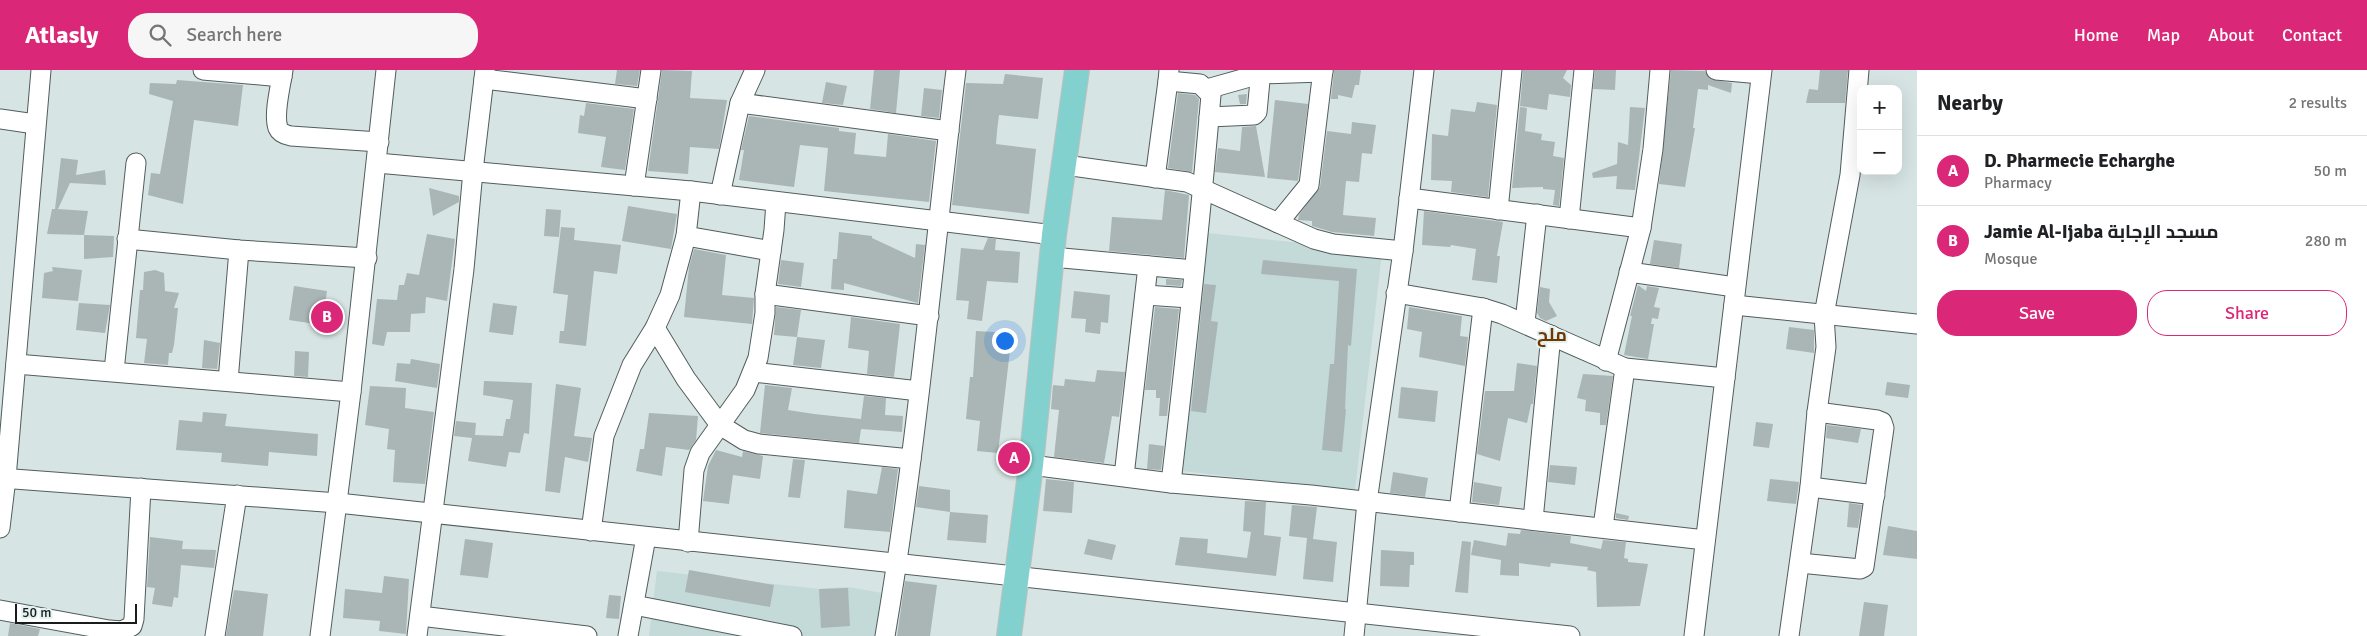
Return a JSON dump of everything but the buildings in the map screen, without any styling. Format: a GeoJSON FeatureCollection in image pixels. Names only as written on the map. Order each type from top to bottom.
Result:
{"type":"FeatureCollection","features":[{"type":"Feature","properties":{"kind":"main road"},"geometry":{"type":"LineString","coordinates":[[1010,636],[1031,465],[1053,246],[1077,70]]}},
{"type":"Feature","properties":{"kind":"street"},"geometry":{"type":"LineString","coordinates":[[0,528],[3,478],[16,364],[40,70]]}},
{"type":"Feature","properties":{"kind":"street"},"geometry":{"type":"LineString","coordinates":[[203,70],[283,73],[276,115],[278,128],[283,134],[379,142]]}},
{"type":"Feature","properties":{"kind":"street"},"geometry":{"type":"LineString","coordinates":[[320,636],[351,392],[386,70]]}},
{"type":"Feature","properties":{"kind":"street"},"geometry":{"type":"LineString","coordinates":[[634,186],[651,70]]}},
{"type":"Feature","properties":{"kind":"street"},"geometry":{"type":"LineString","coordinates":[[885,636],[897,565],[929,316],[937,223],[956,70]]}},
{"type":"Feature","properties":{"kind":"street"},"geometry":{"type":"LineString","coordinates":[[1354,636],[1367,502],[1403,251],[1424,70]]}},
{"type":"Feature","properties":{"kind":"street"},"geometry":{"type":"LineString","coordinates":[[1498,210],[1512,70]]}},
{"type":"Feature","properties":{"kind":"street"},"geometry":{"type":"LineString","coordinates":[[1569,218],[1584,70]]}},
{"type":"Feature","properties":{"kind":"street"},"geometry":{"type":"LineString","coordinates":[[1606,361],[1641,228],[1653,149],[1660,70]]}},
{"type":"Feature","properties":{"kind":"street"},"geometry":{"type":"LineString","coordinates":[[1694,636],[1761,72],[1716,70]]}},
{"type":"Feature","properties":{"kind":"street"},"geometry":{"type":"LineString","coordinates":[[1789,636],[1810,487],[1816,412],[1826,347],[1824,315],[1850,175],[1859,70]]}},
{"type":"Feature","properties":{"kind":"street"},"geometry":{"type":"LineString","coordinates":[[1207,89],[1260,72],[1323,71],[1310,185],[1278,223]]}},
{"type":"Feature","properties":{"kind":"street"},"geometry":{"type":"LineString","coordinates":[[1209,117],[1254,115],[1258,112],[1260,72]]}},
{"type":"Feature","properties":{"kind":"street"},"geometry":{"type":"LineString","coordinates":[[417,636],[464,269],[484,74],[647,99]]}},
{"type":"Feature","properties":{"kind":"street"},"geometry":{"type":"LineString","coordinates":[[720,195],[748,74]]}},
{"type":"Feature","properties":{"kind":"street"},"geometry":{"type":"LineString","coordinates":[[1155,178],[1169,75],[1200,84],[1211,95],[1171,483]]}},
{"type":"Feature","properties":{"kind":"street"},"geometry":{"type":"LineString","coordinates":[[740,103],[948,130]]}},
{"type":"Feature","properties":{"kind":"street"},"geometry":{"type":"LineString","coordinates":[[0,120],[35,124]]}},
{"type":"Feature","properties":{"kind":"street"},"geometry":{"type":"LineString","coordinates":[[114,371],[136,163]]}},
{"type":"Feature","properties":{"kind":"street"},"geometry":{"type":"LineString","coordinates":[[377,163],[691,191],[937,223],[1148,266],[1194,270]]}},
{"type":"Feature","properties":{"kind":"street"},"geometry":{"type":"LineString","coordinates":[[1065,165],[1187,182],[1314,239],[1333,244],[1403,251]]}},
{"type":"Feature","properties":{"kind":"street"},"geometry":{"type":"LineString","coordinates":[[591,531],[604,436],[632,365],[655,328],[670,295],[686,236],[691,191]]}},
{"type":"Feature","properties":{"kind":"street"},"geometry":{"type":"LineString","coordinates":[[1409,198],[1641,228]]}},
{"type":"Feature","properties":{"kind":"street"},"geometry":{"type":"LineString","coordinates":[[688,542],[694,470],[700,453],[744,390],[758,358],[765,313],[765,294],[776,202]]}},
{"type":"Feature","properties":{"kind":"street"},"geometry":{"type":"LineString","coordinates":[[1525,322],[1537,214]]}},
{"type":"Feature","properties":{"kind":"street"},"geometry":{"type":"LineString","coordinates":[[686,236],[771,251]]}},
{"type":"Feature","properties":{"kind":"street"},"geometry":{"type":"LineString","coordinates":[[127,239],[239,250],[366,258]]}},
{"type":"Feature","properties":{"kind":"street"},"geometry":{"type":"LineString","coordinates":[[228,381],[239,250]]}},
{"type":"Feature","properties":{"kind":"street"},"geometry":{"type":"LineString","coordinates":[[1124,476],[1148,266]]}},
{"type":"Feature","properties":{"kind":"street"},"geometry":{"type":"LineString","coordinates":[[1629,272],[1824,315],[1917,324]]}},
{"type":"Feature","properties":{"kind":"street"},"geometry":{"type":"LineString","coordinates":[[1396,293],[1483,308],[1525,322],[1551,336],[1625,368],[1725,378]]}},
{"type":"Feature","properties":{"kind":"street"},"geometry":{"type":"LineString","coordinates":[[765,294],[929,316]]}},
{"type":"Feature","properties":{"kind":"street"},"geometry":{"type":"LineString","coordinates":[[1145,295],[1190,298]]}},
{"type":"Feature","properties":{"kind":"street"},"geometry":{"type":"LineString","coordinates":[[1459,512],[1483,308]]}},
{"type":"Feature","properties":{"kind":"street"},"geometry":{"type":"LineString","coordinates":[[655,328],[686,379],[720,425],[744,440],[759,444],[911,459]]}},
{"type":"Feature","properties":{"kind":"street"},"geometry":{"type":"LineString","coordinates":[[1533,520],[1551,336]]}},
{"type":"Feature","properties":{"kind":"street"},"geometry":{"type":"LineString","coordinates":[[16,364],[351,392]]}},
{"type":"Feature","properties":{"kind":"street"},"geometry":{"type":"LineString","coordinates":[[1602,527],[1625,368]]}},
{"type":"Feature","properties":{"kind":"street"},"geometry":{"type":"LineString","coordinates":[[753,372],[919,391]]}},
{"type":"Feature","properties":{"kind":"street"},"geometry":{"type":"LineString","coordinates":[[1800,563],[1860,570],[1864,567],[1884,428],[1882,422],[1877,420],[1816,412]]}},
{"type":"Feature","properties":{"kind":"street"},"geometry":{"type":"LineString","coordinates":[[1031,465],[1171,483],[1602,527],[1705,540]]}},
{"type":"Feature","properties":{"kind":"street"},"geometry":{"type":"LineString","coordinates":[[3,478],[338,503],[1016,578],[1570,636]]}},
{"type":"Feature","properties":{"kind":"street"},"geometry":{"type":"LineString","coordinates":[[1810,487],[1875,495]]}},
{"type":"Feature","properties":{"kind":"street"},"geometry":{"type":"LineString","coordinates":[[0,610],[89,631],[122,631],[132,626],[141,488]]}},
{"type":"Feature","properties":{"kind":"street"},"geometry":{"type":"LineString","coordinates":[[215,636],[237,495]]}},
{"type":"Feature","properties":{"kind":"street"},"geometry":{"type":"LineString","coordinates":[[628,636],[646,537]]}},
{"type":"Feature","properties":{"kind":"street"},"geometry":{"type":"LineString","coordinates":[[634,605],[792,636]]}},
{"type":"Feature","properties":{"kind":"street"},"geometry":{"type":"LineString","coordinates":[[420,616],[588,636]]}},
{"type":"Feature","properties":{"kind":"shaded area"},"geometry":{"type":"Polygon","coordinates":[[[1208,233],[1382,252],[1355,490],[1181,471],[1208,233]]]}},
{"type":"Feature","properties":{"kind":"shaded area"},"geometry":{"type":"Polygon","coordinates":[[[657,571],[819,589],[848,587],[888,594],[883,636],[649,636],[657,571]]]}},
{"type":"Feature","properties":{"kind":"place","name":"Jamie Al-Ijaba مسجد الإجابة"},"geometry":{"type":"Point","coordinates":[327,317]}},
{"type":"Feature","properties":{"kind":"place","name":"D. Pharmecie Echarghe"},"geometry":{"type":"Point","coordinates":[1014,458]}},
{"type":"Feature","properties":{"kind":"district","name":"ملح"},"geometry":{"type":"Point","coordinates":[1552,335]}}]}
